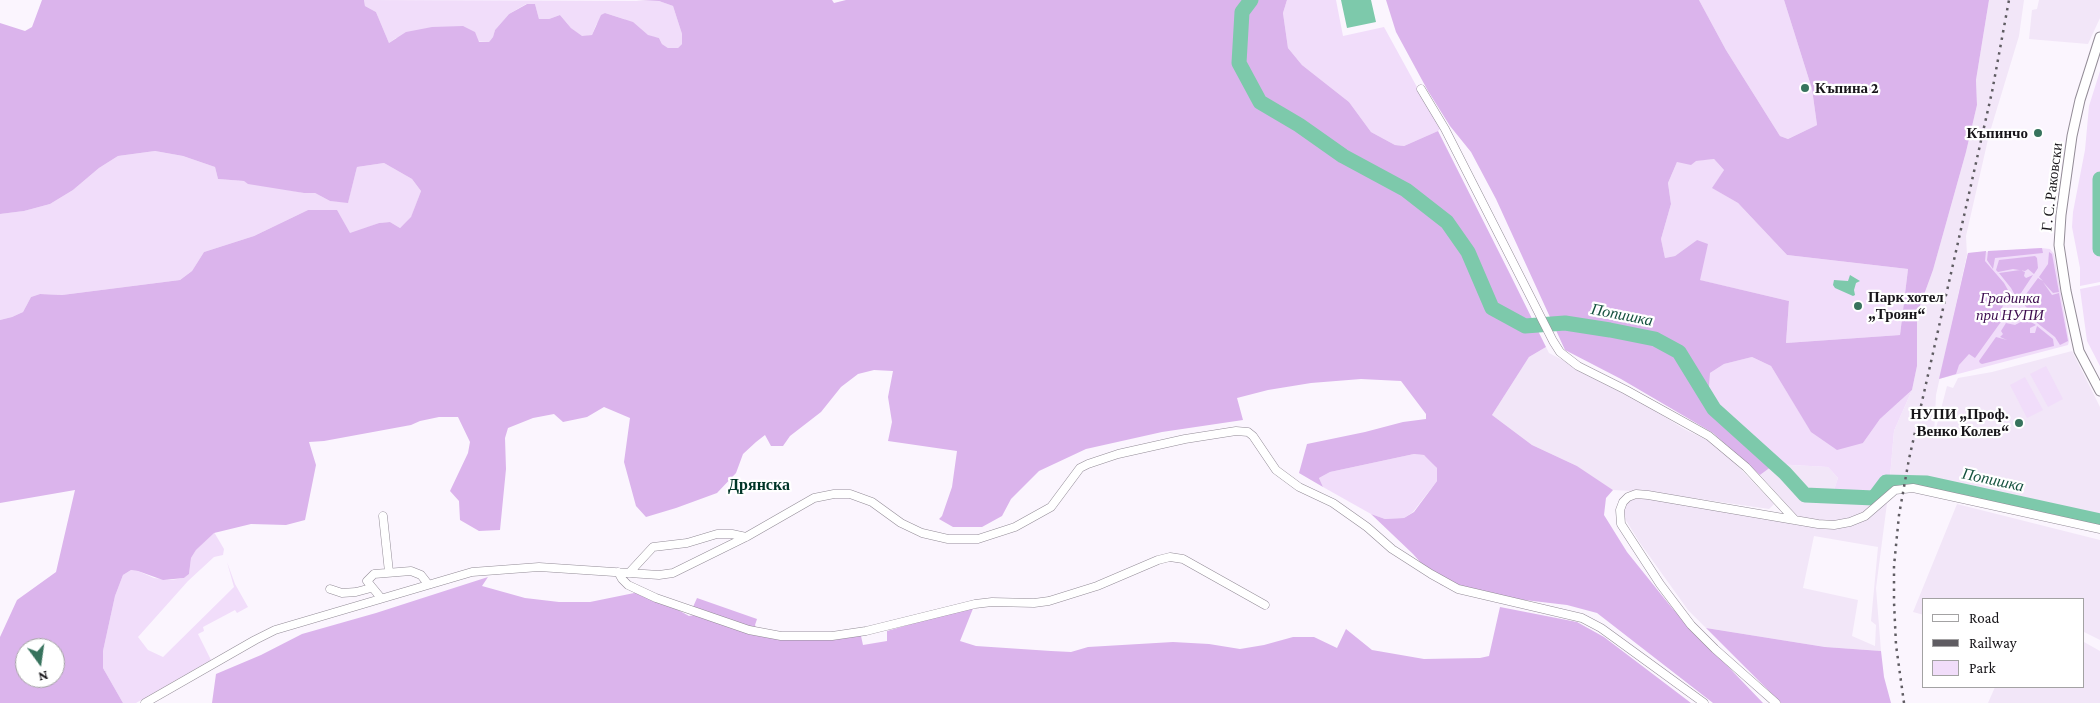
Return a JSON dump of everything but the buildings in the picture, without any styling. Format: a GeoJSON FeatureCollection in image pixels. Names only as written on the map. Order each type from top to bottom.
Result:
{"type":"FeatureCollection","features":[{"type":"Feature","properties":{"kind":"street","name":"Г. С. Раковски"},"geometry":{"type":"LineString","coordinates":[[2100,37],[2080,100],[2072,136],[2061,215],[2059,245],[2066,291],[2079,350],[2100,392]]}},
{"type":"Feature","properties":{"kind":"street","name":"Г. С. Раковски"},"geometry":{"type":"LineString","coordinates":[[2089,72],[2100,54]]}},
{"type":"Feature","properties":{"kind":"street"},"geometry":{"type":"LineString","coordinates":[[1421,89],[1445,129],[1560,352],[1571,362],[1694,427],[1716,441],[1746,467],[1795,520]]}},
{"type":"Feature","properties":{"kind":"street"},"geometry":{"type":"LineString","coordinates":[[145,703],[275,630],[472,572],[505,568],[540,568],[660,575],[673,573],[746,537],[814,498],[834,494],[850,494],[872,502],[901,523],[922,533],[948,540],[978,539],[1015,527],[1051,506],[1080,468],[1094,461],[1185,438],[1236,431],[1248,432],[1253,436],[1276,470],[1299,487],[1332,503],[1367,527],[1392,549],[1431,574],[1458,589],[1582,618],[1608,633],[1704,703]]}},
{"type":"Feature","properties":{"kind":"street"},"geometry":{"type":"LineString","coordinates":[[1776,703],[1691,625],[1660,584],[1623,528],[1620,510],[1625,499],[1636,494],[1826,525],[1850,522],[1865,516],[1895,490],[1913,488],[2100,530]]}},
{"type":"Feature","properties":{"kind":"street"},"geometry":{"type":"LineString","coordinates":[[382,516],[389,572]]}},
{"type":"Feature","properties":{"kind":"street"},"geometry":{"type":"LineString","coordinates":[[629,573],[653,547],[686,542],[717,534],[732,534],[746,537]]}},
{"type":"Feature","properties":{"kind":"street"},"geometry":{"type":"LineString","coordinates":[[618,572],[628,585],[656,598],[749,630],[781,636],[832,636],[866,631],[976,604],[992,602],[1034,603],[1049,600],[1097,586],[1158,560],[1170,557],[1183,558],[1265,605]]}},
{"type":"Feature","properties":{"kind":"street"},"geometry":{"type":"LineString","coordinates":[[381,598],[367,581],[370,576],[389,572],[411,572],[421,575],[428,584]]}},
{"type":"Feature","properties":{"kind":"street"},"geometry":{"type":"LineString","coordinates":[[330,589],[342,593],[371,588]]}},
{"type":"Feature","properties":{"kind":"shaded area"},"geometry":{"type":"Polygon","coordinates":[[[42,0],[364,0],[365,6],[376,12],[389,43],[406,32],[432,27],[463,26],[475,32],[479,42],[489,42],[495,30],[509,14],[527,4],[535,4],[539,19],[549,19],[560,15],[571,28],[582,36],[592,35],[601,15],[605,13],[633,22],[648,35],[659,38],[662,44],[668,48],[678,48],[682,44],[682,34],[673,6],[659,1],[636,0],[832,0],[834,3],[846,0],[1287,0],[1283,13],[1288,48],[1302,65],[1349,102],[1371,132],[1395,145],[1404,146],[1438,131],[1510,274],[1546,347],[1529,357],[1492,415],[1532,445],[1577,466],[1613,490],[1606,498],[1604,515],[1627,552],[1672,608],[1763,703],[1713,703],[1597,613],[1567,605],[1482,595],[1441,585],[1413,554],[1371,514],[1385,519],[1404,518],[1414,512],[1437,481],[1437,468],[1424,455],[1414,454],[1330,472],[1319,478],[1323,487],[1299,473],[1307,444],[1403,422],[1426,419],[1426,414],[1401,381],[1361,379],[1311,383],[1268,390],[1237,398],[1243,420],[1162,432],[1086,449],[1039,471],[1011,499],[1002,516],[982,527],[953,527],[939,519],[942,516],[952,487],[957,451],[888,441],[892,422],[888,397],[893,371],[874,370],[858,374],[841,387],[821,412],[790,436],[783,446],[771,446],[765,435],[756,442],[743,454],[736,473],[717,493],[646,517],[636,506],[624,462],[630,418],[604,407],[587,417],[563,422],[554,414],[533,418],[508,428],[505,438],[506,469],[500,530],[479,531],[460,520],[459,501],[450,491],[468,453],[470,442],[458,417],[439,417],[411,425],[309,442],[316,465],[305,520],[286,525],[251,524],[214,533],[196,550],[191,558],[189,574],[184,578],[163,580],[131,570],[123,575],[115,596],[103,651],[103,668],[123,703],[0,703],[0,637],[17,600],[56,572],[75,490],[0,503],[0,320],[23,312],[31,297],[40,294],[62,295],[180,280],[192,271],[204,252],[254,236],[308,210],[337,210],[350,233],[379,223],[390,222],[400,228],[411,217],[421,191],[412,179],[384,163],[357,167],[348,203],[330,201],[315,193],[248,184],[244,181],[218,179],[215,167],[183,156],[155,151],[118,156],[99,168],[73,190],[50,204],[24,211],[0,214],[0,23],[25,31],[32,27],[42,0]]]}},
{"type":"Feature","properties":{"kind":"shaded area"},"geometry":{"type":"Polygon","coordinates":[[[1341,0],[1371,0],[1376,22],[1347,28],[1341,0]]]}},
{"type":"Feature","properties":{"kind":"shaded area"},"geometry":{"type":"Polygon","coordinates":[[[1386,0],[1699,0],[1726,50],[1780,136],[1788,139],[1817,125],[1812,89],[1784,0],[1989,0],[1976,80],[1977,105],[1933,270],[1917,314],[1917,366],[1912,390],[1880,419],[1863,443],[1837,450],[1811,432],[1771,366],[1752,357],[1724,364],[1710,373],[1709,388],[1711,400],[1775,464],[1760,475],[1713,433],[1621,379],[1565,350],[1496,199],[1471,152],[1450,126],[1428,91],[1396,32],[1386,0]],[[1714,159],[1696,161],[1691,165],[1677,162],[1668,183],[1671,204],[1661,239],[1665,258],[1675,256],[1697,240],[1708,244],[1700,280],[1789,301],[1786,343],[1900,335],[1908,269],[1787,255],[1738,203],[1712,188],[1724,170],[1714,159]]]}},
{"type":"Feature","properties":{"kind":"shaded area","name":"НУПИ „Проф. Венко Колев“"},"geometry":{"type":"Polygon","coordinates":[[[1989,0],[2024,0],[2019,36],[1989,135],[1966,236],[1967,255],[1936,395],[1934,436],[1947,386],[1953,388],[1958,378],[1992,372],[2072,351],[2100,407],[2100,517],[1922,480],[1919,489],[1889,488],[1894,431],[1912,390],[1917,366],[1917,314],[1933,270],[1977,105],[1976,80],[1989,0]]]}},
{"type":"Feature","properties":{"kind":"shaded area"},"geometry":{"type":"Polygon","coordinates":[[[2039,0],[2100,0],[2100,18],[2088,44],[2029,39],[2032,10],[2037,9],[2039,0]]]}},
{"type":"Feature","properties":{"kind":"shaded area"},"geometry":{"type":"Polygon","coordinates":[[[2042,248],[2043,253],[1995,258],[1993,269],[1987,260],[1988,251],[2042,248]]]}},
{"type":"Feature","properties":{"kind":"shaded area"},"geometry":{"type":"Polygon","coordinates":[[[1986,251],[1985,261],[2004,283],[2013,299],[2003,305],[2001,312],[2003,319],[1975,358],[1969,354],[1959,365],[1956,374],[1939,379],[1968,253],[1986,251]]]}},
{"type":"Feature","properties":{"kind":"shaded area"},"geometry":{"type":"Polygon","coordinates":[[[2049,252],[2052,254],[2059,292],[2053,293],[2043,282],[2052,295],[2059,293],[2068,341],[2060,345],[2055,337],[2027,315],[2027,308],[2021,301],[2038,278],[2043,281],[2039,277],[2048,264],[2049,252]]]}},
{"type":"Feature","properties":{"kind":"shaded area"},"geometry":{"type":"Polygon","coordinates":[[[2035,256],[2038,268],[2034,274],[2028,269],[2025,271],[2013,269],[1998,272],[1996,270],[1999,260],[2035,256]]]}},
{"type":"Feature","properties":{"kind":"shaded area"},"geometry":{"type":"Polygon","coordinates":[[[2020,270],[2025,272],[2024,276],[2026,278],[2033,275],[2017,299],[1999,273],[2020,270]]]}},
{"type":"Feature","properties":{"kind":"shaded area"},"geometry":{"type":"Polygon","coordinates":[[[1850,275],[1860,281],[1856,283],[1855,295],[1853,296],[1835,288],[1833,285],[1834,280],[1848,281],[1850,275]]]}},
{"type":"Feature","properties":{"kind":"shaded area"},"geometry":{"type":"Polygon","coordinates":[[[2026,319],[2036,325],[2030,328],[2030,333],[2035,333],[2037,326],[2053,339],[2054,346],[1980,363],[1979,361],[1996,337],[2007,340],[2000,337],[2003,334],[2001,331],[2006,323],[2015,325],[2026,319]]]}},
{"type":"Feature","properties":{"kind":"shaded area"},"geometry":{"type":"Polygon","coordinates":[[[1546,347],[1549,353],[1625,392],[1684,429],[1711,442],[1729,457],[1774,504],[1769,509],[1651,492],[1613,490],[1577,466],[1532,445],[1492,415],[1529,357],[1546,347]]]}},
{"type":"Feature","properties":{"kind":"shaded area"},"geometry":{"type":"Polygon","coordinates":[[[1775,464],[1828,467],[1838,478],[1833,493],[1866,496],[1889,488],[1876,588],[1881,651],[1825,647],[1706,628],[1688,610],[1640,543],[1622,514],[1626,501],[1642,498],[1780,514],[1791,513],[1791,509],[1760,475],[1775,464]],[[1814,536],[1803,588],[1858,600],[1852,636],[1875,646],[1876,625],[1871,621],[1878,547],[1814,536]]]}},
{"type":"Feature","properties":{"kind":"shaded area"},"geometry":{"type":"Polygon","coordinates":[[[1922,480],[2100,517],[2100,528],[1919,489],[1922,480]]]}},
{"type":"Feature","properties":{"kind":"shaded area"},"geometry":{"type":"Polygon","coordinates":[[[1957,504],[2100,540],[2100,640],[2085,632],[2085,598],[1922,598],[1922,614],[1913,612],[1957,504]]]}},
{"type":"Feature","properties":{"kind":"shaded area"},"geometry":{"type":"Polygon","coordinates":[[[488,577],[482,586],[525,598],[559,602],[590,602],[644,591],[689,616],[699,614],[693,607],[697,598],[757,619],[755,625],[758,635],[861,636],[863,645],[887,641],[887,631],[974,606],[960,641],[976,646],[1071,652],[1088,647],[1173,642],[1209,644],[1240,649],[1293,637],[1314,637],[1337,648],[1346,629],[1372,650],[1424,659],[1480,658],[1489,656],[1500,607],[1577,622],[1604,637],[1691,703],[212,703],[216,674],[261,655],[302,634],[376,613],[488,577]]]}},
{"type":"Feature","properties":{"kind":"shaded area"},"geometry":{"type":"Polygon","coordinates":[[[1706,628],[1825,647],[1881,651],[1884,677],[1891,703],[1781,703],[1706,628]]]}},
{"type":"Feature","properties":{"kind":"shaded area"},"geometry":{"type":"Polygon","coordinates":[[[2085,643],[2100,651],[2100,703],[1988,703],[1995,688],[2085,688],[2085,643]]]}},
{"type":"Feature","properties":{"kind":"green space"},"geometry":{"type":"Polygon","coordinates":[[[364,0],[659,1],[673,6],[682,34],[682,44],[678,48],[668,48],[662,44],[659,38],[648,36],[624,19],[605,13],[596,25],[592,35],[582,37],[560,15],[549,19],[539,19],[535,4],[526,4],[509,14],[495,30],[489,42],[396,38],[389,43],[376,12],[365,6],[364,0]]]}},
{"type":"Feature","properties":{"kind":"green space"},"geometry":{"type":"Polygon","coordinates":[[[1287,0],[1336,0],[1343,36],[1384,27],[1440,129],[1404,146],[1395,145],[1371,132],[1349,102],[1302,65],[1288,48],[1283,13],[1287,0]]]}},
{"type":"Feature","properties":{"kind":"green space"},"geometry":{"type":"Polygon","coordinates":[[[1699,0],[1784,0],[1812,89],[1817,125],[1788,139],[1780,136],[1726,50],[1699,0]]]}},
{"type":"Feature","properties":{"kind":"green space"},"geometry":{"type":"Polygon","coordinates":[[[2100,71],[2100,282],[2080,286],[2080,268],[2072,227],[2073,212],[2085,150],[2089,106],[2100,71]]]}},
{"type":"Feature","properties":{"kind":"green space"},"geometry":{"type":"Polygon","coordinates":[[[155,151],[183,156],[215,167],[218,179],[244,181],[304,193],[315,193],[330,201],[348,202],[357,167],[384,163],[412,179],[421,191],[411,218],[400,228],[390,222],[379,223],[350,234],[308,210],[254,236],[204,252],[192,271],[180,280],[62,295],[40,294],[31,297],[23,312],[0,320],[0,214],[24,211],[50,204],[73,190],[99,168],[118,156],[155,151]]]}},
{"type":"Feature","properties":{"kind":"green space"},"geometry":{"type":"Polygon","coordinates":[[[1714,159],[1724,170],[1713,188],[1738,203],[1787,255],[1908,269],[1900,335],[1786,343],[1789,301],[1699,280],[1697,240],[1675,256],[1665,258],[1661,239],[1671,204],[1668,183],[1677,162],[1714,159]]]}},
{"type":"Feature","properties":{"kind":"green space","name":"Градинка при НУПИ"},"geometry":{"type":"Polygon","coordinates":[[[2050,249],[2054,254],[2069,341],[2068,345],[1939,379],[1968,253],[2050,249]]]}},
{"type":"Feature","properties":{"kind":"green space"},"geometry":{"type":"Polygon","coordinates":[[[2100,285],[2100,366],[2087,341],[2080,289],[2100,285]]]}},
{"type":"Feature","properties":{"kind":"green space"},"geometry":{"type":"Polygon","coordinates":[[[1752,357],[1771,366],[1811,431],[1863,443],[1880,419],[1912,390],[1894,431],[1889,488],[1866,496],[1833,493],[1838,478],[1828,467],[1775,464],[1711,400],[1709,388],[1710,373],[1724,364],[1752,357]]]}},
{"type":"Feature","properties":{"kind":"green space"},"geometry":{"type":"Polygon","coordinates":[[[2046,366],[2063,399],[2048,407],[2030,374],[2046,366]]]}},
{"type":"Feature","properties":{"kind":"green space"},"geometry":{"type":"Polygon","coordinates":[[[2025,377],[2043,410],[2027,418],[2010,385],[2025,377]]]}},
{"type":"Feature","properties":{"kind":"green space"},"geometry":{"type":"Polygon","coordinates":[[[1414,454],[1424,455],[1429,458],[1437,468],[1437,481],[1413,512],[1404,518],[1385,519],[1371,514],[1323,487],[1319,478],[1330,472],[1414,454]]]}},
{"type":"Feature","properties":{"kind":"green space"},"geometry":{"type":"Polygon","coordinates":[[[214,532],[224,549],[223,555],[214,557],[188,581],[138,637],[148,650],[163,657],[234,587],[227,562],[235,584],[248,607],[237,613],[235,610],[203,627],[204,631],[198,634],[211,660],[136,703],[123,703],[103,668],[103,651],[115,596],[123,575],[131,570],[154,578],[171,580],[184,578],[189,574],[191,558],[196,550],[214,532]]]}},
{"type":"Feature","properties":{"kind":"waterway","name":"Попишка"},"geometry":{"type":"LineString","coordinates":[[1251,0],[1242,12],[1239,63],[1260,102],[1299,125],[1343,156],[1406,190],[1447,222],[1468,252],[1492,308],[1525,326],[1565,323],[1610,330],[1655,339],[1679,352],[1714,409],[1785,473],[1805,495],[1874,498],[1886,482],[1927,483],[2100,521]]}},
{"type":"Feature","properties":{"kind":"waterway"},"geometry":{"type":"LineString","coordinates":[[2100,179],[2100,249]]}},
{"type":"Feature","properties":{"kind":"railway"},"geometry":{"type":"LineString","coordinates":[[1904,703],[1896,645],[1894,602],[1894,566],[1899,515],[1909,459],[1992,92],[2009,0]]}},
{"type":"Feature","properties":{"kind":"place","name":"Къпина 2"},"geometry":{"type":"Point","coordinates":[1805,88]}},
{"type":"Feature","properties":{"kind":"place","name":"Къпинчо"},"geometry":{"type":"Point","coordinates":[2038,133]}},
{"type":"Feature","properties":{"kind":"place","name":"Парк хотел „Троян“"},"geometry":{"type":"Point","coordinates":[1858,306]}},
{"type":"Feature","properties":{"kind":"place","name":"НУПИ „Проф. Венко Колев“"},"geometry":{"type":"Point","coordinates":[2019,423]}},
{"type":"Feature","properties":{"kind":"district","name":"Дрянска"},"geometry":{"type":"Point","coordinates":[759,485]}}]}
